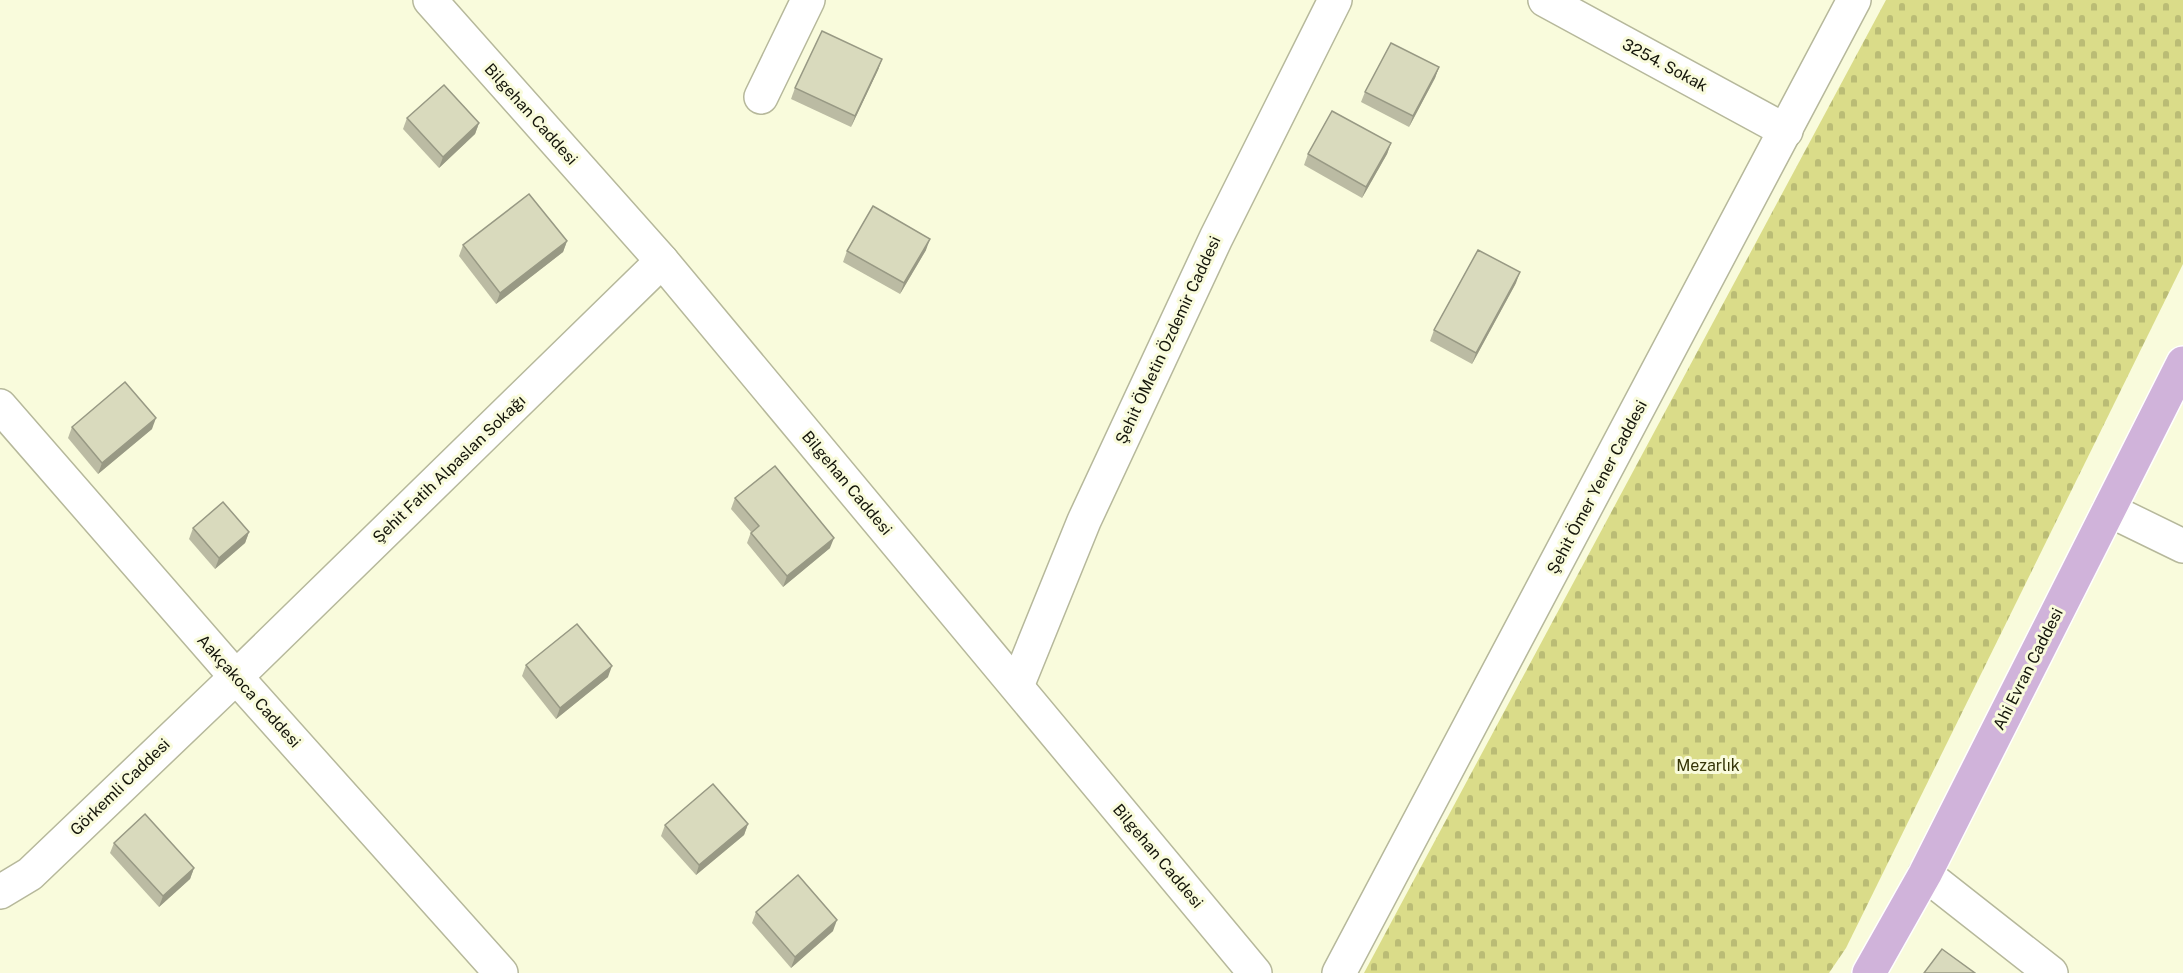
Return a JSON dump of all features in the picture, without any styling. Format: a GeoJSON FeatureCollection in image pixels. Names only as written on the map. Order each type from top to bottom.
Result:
{"type":"FeatureCollection","features":[{"type":"Feature","properties":{"kind":"main road","name":"Ahi Evran Caddesi"},"geometry":{"type":"LineString","coordinates":[[1869,973],[1925,874],[2183,363]]}},
{"type":"Feature","properties":{"kind":"street","name":"Bilgehan Caddesi"},"geometry":{"type":"LineString","coordinates":[[430,0],[662,261],[1255,973]]}},
{"type":"Feature","properties":{"kind":"street"},"geometry":{"type":"LineString","coordinates":[[761,97],[808,0]]}},
{"type":"Feature","properties":{"kind":"street","name":"Şehit ÖMetin Özdemir Caddesi"},"geometry":{"type":"LineString","coordinates":[[1017,686],[1089,510],[1215,238],[1335,0]]}},
{"type":"Feature","properties":{"kind":"street","name":"3254. Sokak"},"geometry":{"type":"LineString","coordinates":[[1545,0],[1786,131]]}},
{"type":"Feature","properties":{"kind":"street","name":"Şehit Ömer Yener Caddesi"},"geometry":{"type":"LineString","coordinates":[[1339,973],[1854,0]]}},
{"type":"Feature","properties":{"kind":"street","name":"Şehit Fatih Alpaslan Sokağı"},"geometry":{"type":"LineString","coordinates":[[236,677],[662,261]]}},
{"type":"Feature","properties":{"kind":"street","name":"Aakçakoca Caddesi"},"geometry":{"type":"LineString","coordinates":[[0,406],[236,677],[501,973]]}},
{"type":"Feature","properties":{"kind":"street"},"geometry":{"type":"LineString","coordinates":[[2109,510],[2183,546]]}},
{"type":"Feature","properties":{"kind":"street","name":"Görkemli Caddesi"},"geometry":{"type":"LineString","coordinates":[[0,892],[30,874],[236,677]]}},
{"type":"Feature","properties":{"kind":"street"},"geometry":{"type":"LineString","coordinates":[[1925,874],[2050,973]]}},
{"type":"Feature","properties":{"kind":"green space","name":"Mezarlık"},"geometry":{"type":"Polygon","coordinates":[[[1886,0],[2183,0],[2183,264],[1846,948],[1829,973],[1364,973],[1886,0]]]}},
{"type":"Feature","properties":{"kind":"building"},"geometry":{"type":"Polygon","coordinates":[[[822,31],[882,59],[855,116],[795,88],[822,31]]]}},
{"type":"Feature","properties":{"kind":"building"},"geometry":{"type":"Polygon","coordinates":[[[1391,43],[1439,67],[1413,116],[1365,92],[1391,43]]]}},
{"type":"Feature","properties":{"kind":"building"},"geometry":{"type":"Polygon","coordinates":[[[444,85],[479,123],[443,157],[407,118],[444,85]]]}},
{"type":"Feature","properties":{"kind":"building"},"geometry":{"type":"Polygon","coordinates":[[[1332,111],[1391,143],[1366,187],[1308,154],[1332,111]]]}},
{"type":"Feature","properties":{"kind":"building"},"geometry":{"type":"Polygon","coordinates":[[[529,194],[567,241],[500,293],[463,245],[529,194]]]}},
{"type":"Feature","properties":{"kind":"building"},"geometry":{"type":"Polygon","coordinates":[[[873,206],[930,239],[904,283],[847,251],[873,206]]]}},
{"type":"Feature","properties":{"kind":"building"},"geometry":{"type":"Polygon","coordinates":[[[1478,250],[1520,272],[1476,353],[1434,330],[1478,250]]]}},
{"type":"Feature","properties":{"kind":"building"},"geometry":{"type":"Polygon","coordinates":[[[125,382],[156,418],[102,463],[72,427],[125,382]]]}},
{"type":"Feature","properties":{"kind":"building"},"geometry":{"type":"Polygon","coordinates":[[[775,466],[834,538],[787,576],[751,533],[759,526],[735,498],[775,466]]]}},
{"type":"Feature","properties":{"kind":"building"},"geometry":{"type":"Polygon","coordinates":[[[223,502],[249,532],[219,558],[193,528],[223,502]]]}},
{"type":"Feature","properties":{"kind":"building"},"geometry":{"type":"Polygon","coordinates":[[[577,624],[612,666],[560,708],[526,665],[577,624]]]}},
{"type":"Feature","properties":{"kind":"building"},"geometry":{"type":"Polygon","coordinates":[[[713,784],[748,824],[699,865],[665,825],[713,784]]]}},
{"type":"Feature","properties":{"kind":"building"},"geometry":{"type":"Polygon","coordinates":[[[145,814],[194,868],[163,896],[114,843],[145,814]]]}},
{"type":"Feature","properties":{"kind":"building"},"geometry":{"type":"Polygon","coordinates":[[[798,875],[837,920],[795,957],[756,912],[798,875]]]}},
{"type":"Feature","properties":{"kind":"building"},"geometry":{"type":"Polygon","coordinates":[[[1942,949],[1975,973],[1924,973],[1942,949]]]}}]}
